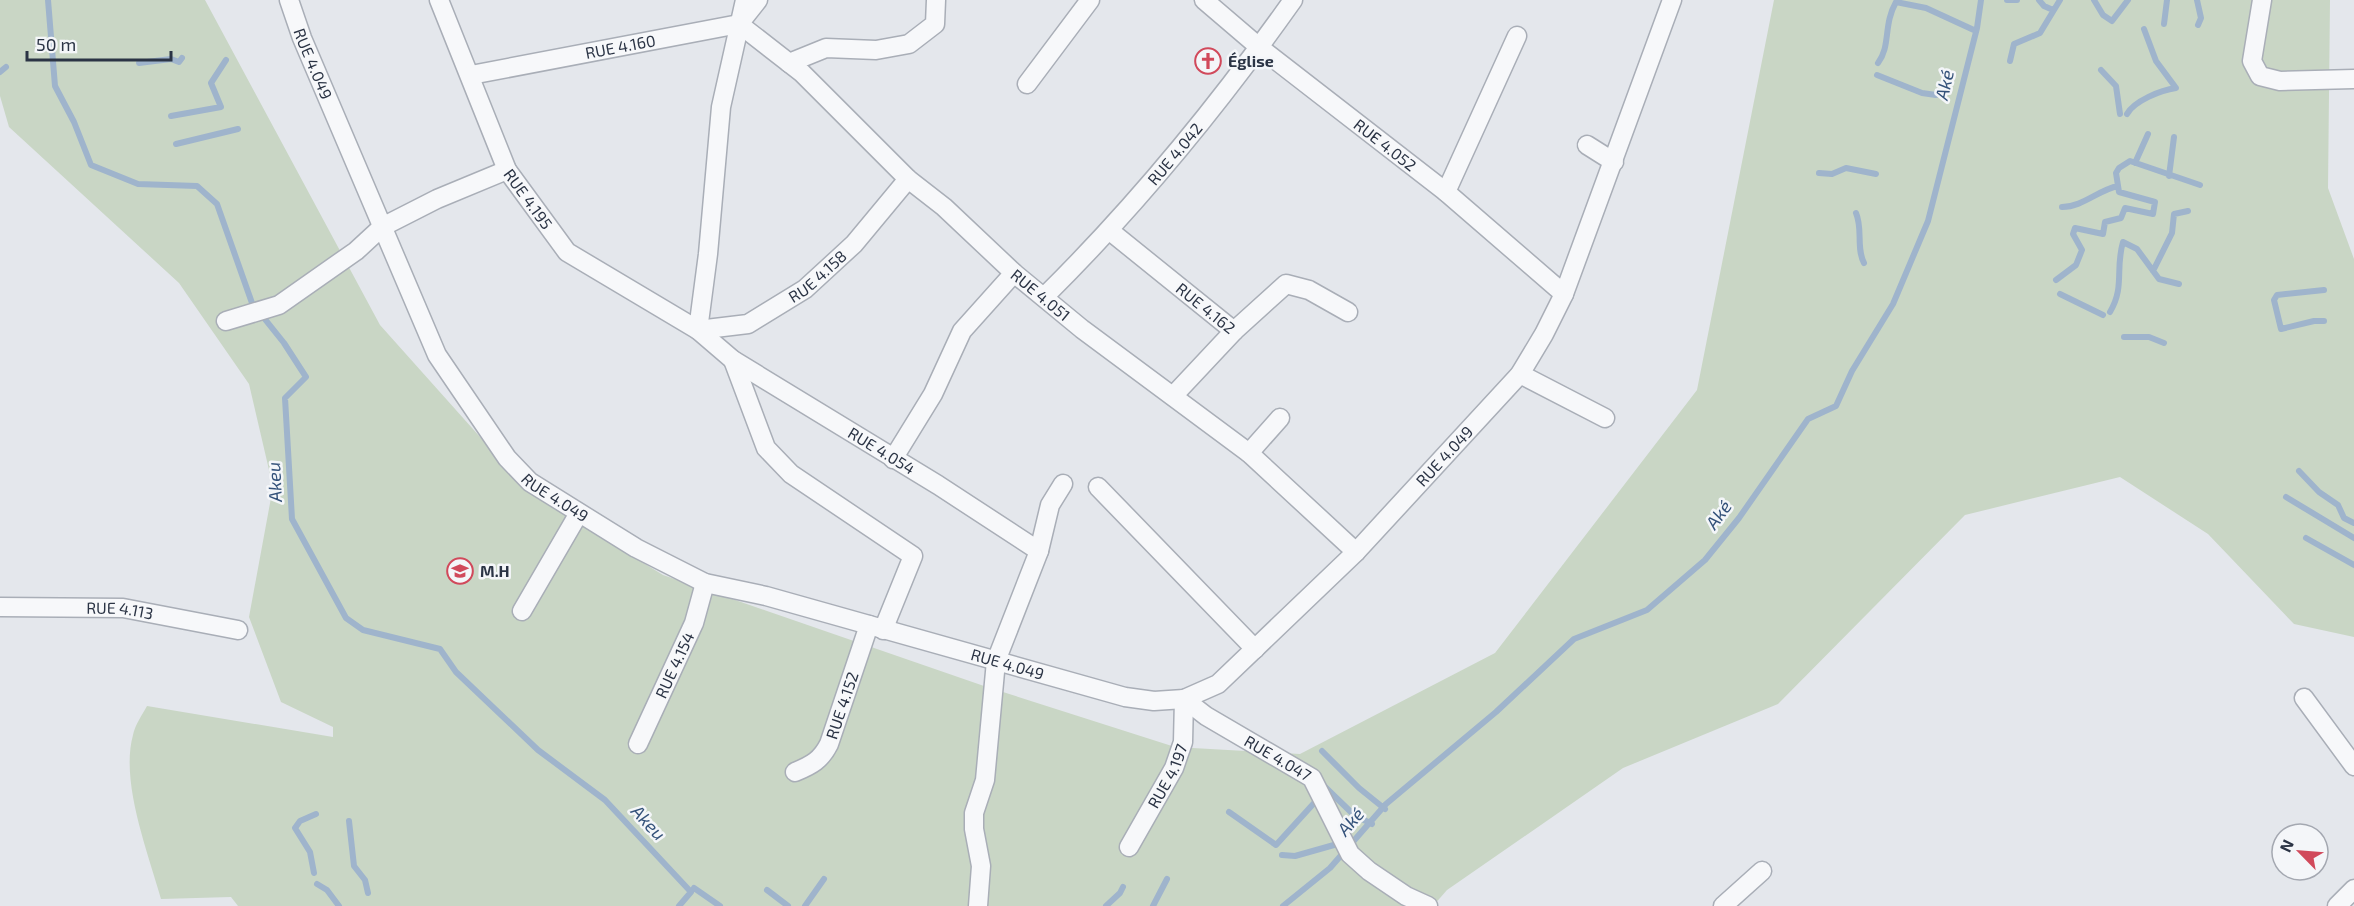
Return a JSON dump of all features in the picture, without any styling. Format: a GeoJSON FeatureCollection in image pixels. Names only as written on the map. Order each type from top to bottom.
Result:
{"type":"FeatureCollection","features":[{"type":"Feature","properties":{"kind":"street","name":"RUE 4.049"},"geometry":{"type":"LineString","coordinates":[[290,0],[302,38],[438,355],[507,458],[530,482],[636,548],[705,583],[766,596],[1125,697],[1154,701],[1184,699],[1218,684],[1356,552],[1520,374],[1564,294],[1672,0]]}},
{"type":"Feature","properties":{"kind":"street","name":"RUE 4.195"},"geometry":{"type":"LineString","coordinates":[[439,0],[471,75],[507,170],[567,252],[698,330]]}},
{"type":"Feature","properties":{"kind":"street"},"geometry":{"type":"LineString","coordinates":[[698,330],[708,254],[721,107],[745,0]]}},
{"type":"Feature","properties":{"kind":"street"},"geometry":{"type":"LineString","coordinates":[[739,24],[758,0]]}},
{"type":"Feature","properties":{"kind":"street"},"geometry":{"type":"LineString","coordinates":[[789,63],[826,48],[876,50],[909,44],[935,24],[936,0]]}},
{"type":"Feature","properties":{"kind":"street"},"geometry":{"type":"LineString","coordinates":[[1027,84],[1090,0]]}},
{"type":"Feature","properties":{"kind":"street","name":"RUE 4.052"},"geometry":{"type":"LineString","coordinates":[[1204,0],[1259,47],[1446,192],[1564,294]]}},
{"type":"Feature","properties":{"kind":"street","name":"RUE 4.042"},"geometry":{"type":"LineString","coordinates":[[1044,297],[1110,231],[1259,47],[1293,0]]}},
{"type":"Feature","properties":{"kind":"street"},"geometry":{"type":"LineString","coordinates":[[2262,0],[2252,61],[2260,76],[2280,81],[2354,79]]}},
{"type":"Feature","properties":{"kind":"street","name":"RUE 4.160"},"geometry":{"type":"LineString","coordinates":[[471,75],[739,24]]}},
{"type":"Feature","properties":{"kind":"street","name":"RUE 4.051"},"geometry":{"type":"LineString","coordinates":[[739,24],[789,63],[908,179],[944,207],[1014,273],[1130,366],[1249,453],[1356,552]]}},
{"type":"Feature","properties":{"kind":"street"},"geometry":{"type":"LineString","coordinates":[[1446,192],[1517,36]]}},
{"type":"Feature","properties":{"kind":"street"},"geometry":{"type":"LineString","coordinates":[[1587,145],[1614,162]]}},
{"type":"Feature","properties":{"kind":"street"},"geometry":{"type":"LineString","coordinates":[[226,321],[279,304],[356,251],[382,227],[437,199],[507,170]]}},
{"type":"Feature","properties":{"kind":"street","name":"RUE 4.158"},"geometry":{"type":"LineString","coordinates":[[698,330],[748,324],[805,289],[854,244],[908,179]]}},
{"type":"Feature","properties":{"kind":"street","name":"RUE 4.162"},"geometry":{"type":"LineString","coordinates":[[1110,231],[1233,331],[1173,396]]}},
{"type":"Feature","properties":{"kind":"street"},"geometry":{"type":"LineString","coordinates":[[893,459],[933,394],[962,331],[1014,273]]}},
{"type":"Feature","properties":{"kind":"street"},"geometry":{"type":"LineString","coordinates":[[1233,331],[1286,284],[1309,290],[1348,312]]}},
{"type":"Feature","properties":{"kind":"street","name":"RUE 4.054"},"geometry":{"type":"LineString","coordinates":[[698,330],[733,360],[938,485],[1039,551]]}},
{"type":"Feature","properties":{"kind":"street","name":"RUE 4.152"},"geometry":{"type":"LineString","coordinates":[[733,360],[766,448],[791,474],[913,556],[876,628],[830,744],[814,765],[795,772]]}},
{"type":"Feature","properties":{"kind":"street"},"geometry":{"type":"LineString","coordinates":[[1520,374],[1605,418]]}},
{"type":"Feature","properties":{"kind":"street"},"geometry":{"type":"LineString","coordinates":[[1249,453],[1280,418]]}},
{"type":"Feature","properties":{"kind":"street"},"geometry":{"type":"LineString","coordinates":[[978,906],[981,866],[974,829],[975,813],[985,780],[996,661],[1039,551],[1050,504],[1064,484]]}},
{"type":"Feature","properties":{"kind":"street"},"geometry":{"type":"LineString","coordinates":[[1098,487],[1255,649]]}},
{"type":"Feature","properties":{"kind":"street"},"geometry":{"type":"LineString","coordinates":[[522,611],[579,513]]}},
{"type":"Feature","properties":{"kind":"street","name":"RUE 4.154"},"geometry":{"type":"LineString","coordinates":[[638,744],[694,623],[705,583]]}},
{"type":"Feature","properties":{"kind":"street","name":"RUE 4.113"},"geometry":{"type":"LineString","coordinates":[[0,607],[123,608],[238,630]]}},
{"type":"Feature","properties":{"kind":"street"},"geometry":{"type":"LineString","coordinates":[[2304,698],[2354,766]]}},
{"type":"Feature","properties":{"kind":"street","name":"RUE 4.197"},"geometry":{"type":"LineString","coordinates":[[1129,847],[1174,768],[1183,742],[1184,699]]}},
{"type":"Feature","properties":{"kind":"street","name":"RUE 4.047"},"geometry":{"type":"LineString","coordinates":[[1184,699],[1206,716],[1312,778],[1350,854],[1369,871],[1406,896],[1428,906]]}},
{"type":"Feature","properties":{"kind":"street"},"geometry":{"type":"LineString","coordinates":[[1723,906],[1762,871]]}},
{"type":"Feature","properties":{"kind":"street"},"geometry":{"type":"LineString","coordinates":[[2337,906],[2354,889]]}},
{"type":"Feature","properties":{"kind":"green space"},"geometry":{"type":"Polygon","coordinates":[[[0,0],[205,0],[380,325],[531,494],[663,575],[984,686],[1175,747],[1300,754],[1495,653],[1697,390],[1774,0],[2330,0],[2328,188],[2354,259],[2354,637],[2294,624],[2208,534],[2120,477],[1965,515],[1778,704],[1623,768],[1447,890],[1433,906],[238,906],[231,897],[161,899],[137,817],[130,774],[133,735],[147,706],[333,737],[333,727],[281,702],[249,617],[273,487],[249,384],[179,283],[9,127],[0,96],[0,0]]]}},
{"type":"Feature","properties":{"kind":"waterway","name":"Akeu"},"geometry":{"type":"LineString","coordinates":[[48,0],[55,86],[74,122],[91,165],[138,184],[197,186],[217,204],[252,303],[284,343],[306,377],[285,398],[292,519],[346,618],[363,630],[440,649],[456,672],[538,750],[605,800],[691,892],[679,906]]}},
{"type":"Feature","properties":{"kind":"waterway","name":"Aké"},"geometry":{"type":"LineString","coordinates":[[1283,906],[1330,868],[1386,804],[1496,712],[1574,639],[1647,610],[1705,560],[1739,518],[1808,419],[1836,406],[1852,371],[1893,304],[1928,221],[1977,28],[1981,0]]}},
{"type":"Feature","properties":{"kind":"waterway"},"geometry":{"type":"LineString","coordinates":[[2007,0],[2017,0]]}},
{"type":"Feature","properties":{"kind":"waterway"},"geometry":{"type":"LineString","coordinates":[[2039,0],[2044,6],[2053,10]]}},
{"type":"Feature","properties":{"kind":"waterway"},"geometry":{"type":"LineString","coordinates":[[2010,61],[2014,44],[2040,33],[2060,0]]}},
{"type":"Feature","properties":{"kind":"waterway"},"geometry":{"type":"LineString","coordinates":[[2094,0],[2103,15],[2112,21],[2128,0]]}},
{"type":"Feature","properties":{"kind":"waterway"},"geometry":{"type":"LineString","coordinates":[[2164,24],[2167,0]]}},
{"type":"Feature","properties":{"kind":"waterway"},"geometry":{"type":"LineString","coordinates":[[2197,0],[2201,18],[2198,25]]}},
{"type":"Feature","properties":{"kind":"waterway"},"geometry":{"type":"LineString","coordinates":[[1878,63],[1884,50],[1896,2],[1926,8],[1976,31]]}},
{"type":"Feature","properties":{"kind":"waterway"},"geometry":{"type":"LineString","coordinates":[[2127,114],[2130,109],[2148,97],[2176,88],[2156,61],[2144,29]]}},
{"type":"Feature","properties":{"kind":"waterway"},"geometry":{"type":"LineString","coordinates":[[139,63],[171,59],[179,62],[182,58]]}},
{"type":"Feature","properties":{"kind":"waterway"},"geometry":{"type":"LineString","coordinates":[[171,116],[221,107],[211,83],[226,60]]}},
{"type":"Feature","properties":{"kind":"waterway"},"geometry":{"type":"LineString","coordinates":[[0,72],[6,67]]}},
{"type":"Feature","properties":{"kind":"waterway"},"geometry":{"type":"LineString","coordinates":[[2101,70],[2116,86],[2120,114]]}},
{"type":"Feature","properties":{"kind":"waterway"},"geometry":{"type":"LineString","coordinates":[[1877,75],[1922,93],[1936,95]]}},
{"type":"Feature","properties":{"kind":"waterway"},"geometry":{"type":"LineString","coordinates":[[176,144],[238,129]]}},
{"type":"Feature","properties":{"kind":"waterway"},"geometry":{"type":"LineString","coordinates":[[2135,163],[2148,134]]}},
{"type":"Feature","properties":{"kind":"waterway"},"geometry":{"type":"LineString","coordinates":[[2169,176],[2174,137]]}},
{"type":"Feature","properties":{"kind":"waterway"},"geometry":{"type":"LineString","coordinates":[[2056,280],[2076,265],[2082,250],[2073,234],[2075,228],[2103,234],[2105,222],[2121,218],[2125,208],[2153,214],[2155,202],[2119,192],[2116,173],[2119,168],[2130,161],[2200,185]]}},
{"type":"Feature","properties":{"kind":"waterway"},"geometry":{"type":"LineString","coordinates":[[1819,173],[1832,174],[1846,168],[1876,174]]}},
{"type":"Feature","properties":{"kind":"waterway"},"geometry":{"type":"LineString","coordinates":[[2062,207],[2077,204],[2118,186]]}},
{"type":"Feature","properties":{"kind":"waterway"},"geometry":{"type":"LineString","coordinates":[[2153,271],[2172,233],[2174,214],[2188,211]]}},
{"type":"Feature","properties":{"kind":"waterway"},"geometry":{"type":"LineString","coordinates":[[1856,213],[1860,251],[1864,263]]}},
{"type":"Feature","properties":{"kind":"waterway"},"geometry":{"type":"LineString","coordinates":[[2110,312],[2119,286],[2123,242],[2137,249],[2159,279],[2179,284]]}},
{"type":"Feature","properties":{"kind":"waterway"},"geometry":{"type":"LineString","coordinates":[[2324,290],[2277,295],[2274,300],[2281,329],[2314,321],[2324,321]]}},
{"type":"Feature","properties":{"kind":"waterway"},"geometry":{"type":"LineString","coordinates":[[2060,294],[2103,315]]}},
{"type":"Feature","properties":{"kind":"waterway"},"geometry":{"type":"LineString","coordinates":[[2124,337],[2149,337],[2164,343]]}},
{"type":"Feature","properties":{"kind":"waterway"},"geometry":{"type":"LineString","coordinates":[[2299,471],[2319,492],[2338,505],[2344,518],[2354,523]]}},
{"type":"Feature","properties":{"kind":"waterway"},"geometry":{"type":"LineString","coordinates":[[2286,497],[2354,538]]}},
{"type":"Feature","properties":{"kind":"waterway"},"geometry":{"type":"LineString","coordinates":[[2306,538],[2354,565]]}},
{"type":"Feature","properties":{"kind":"waterway"},"geometry":{"type":"LineString","coordinates":[[1322,751],[1359,788],[1385,809]]}},
{"type":"Feature","properties":{"kind":"waterway"},"geometry":{"type":"LineString","coordinates":[[1323,785],[1354,815],[1372,824]]}},
{"type":"Feature","properties":{"kind":"waterway"},"geometry":{"type":"LineString","coordinates":[[1229,812],[1276,845],[1315,802]]}},
{"type":"Feature","properties":{"kind":"waterway"},"geometry":{"type":"LineString","coordinates":[[314,873],[310,852],[295,828],[300,821],[316,814]]}},
{"type":"Feature","properties":{"kind":"waterway"},"geometry":{"type":"LineString","coordinates":[[349,821],[354,866],[365,880],[368,893]]}},
{"type":"Feature","properties":{"kind":"waterway"},"geometry":{"type":"LineString","coordinates":[[1282,855],[1295,856],[1341,843]]}},
{"type":"Feature","properties":{"kind":"waterway"},"geometry":{"type":"LineString","coordinates":[[805,906],[824,879]]}},
{"type":"Feature","properties":{"kind":"waterway"},"geometry":{"type":"LineString","coordinates":[[1153,906],[1167,879]]}},
{"type":"Feature","properties":{"kind":"waterway"},"geometry":{"type":"LineString","coordinates":[[317,884],[327,890],[339,906]]}},
{"type":"Feature","properties":{"kind":"waterway"},"geometry":{"type":"LineString","coordinates":[[1106,906],[1123,887]]}},
{"type":"Feature","properties":{"kind":"waterway"},"geometry":{"type":"LineString","coordinates":[[694,888],[720,906]]}},
{"type":"Feature","properties":{"kind":"waterway"},"geometry":{"type":"LineString","coordinates":[[767,890],[788,906]]}},
{"type":"Feature","properties":{"kind":"place","name":"Église"},"geometry":{"type":"Point","coordinates":[1208,61]}},
{"type":"Feature","properties":{"kind":"place","name":"M.H"},"geometry":{"type":"Point","coordinates":[460,571]}}]}
